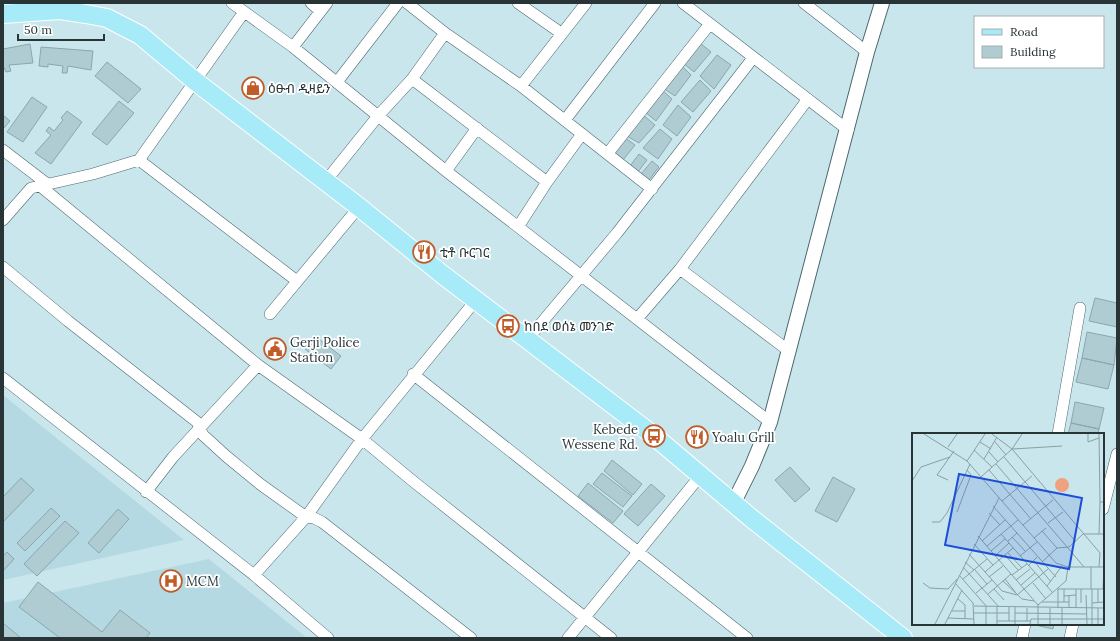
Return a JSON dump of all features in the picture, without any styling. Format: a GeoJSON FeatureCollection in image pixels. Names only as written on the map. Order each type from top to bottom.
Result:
{"type":"FeatureCollection","features":[{"type":"Feature","properties":{"kind":"main road"},"geometry":{"type":"LineString","coordinates":[[9,10],[61,7],[107,18],[140,34],[195,81],[359,207],[527,340],[654,436],[700,476],[734,502],[781,542],[903,638]]}},
{"type":"Feature","properties":{"kind":"street"},"geometry":{"type":"LineString","coordinates":[[232,3],[294,47],[446,171],[770,422]]}},
{"type":"Feature","properties":{"kind":"street"},"geometry":{"type":"LineString","coordinates":[[294,47],[323,7],[311,3]]}},
{"type":"Feature","properties":{"kind":"street"},"geometry":{"type":"LineString","coordinates":[[337,82],[398,3]]}},
{"type":"Feature","properties":{"kind":"street"},"geometry":{"type":"LineString","coordinates":[[407,3],[445,33],[521,86],[652,189]]}},
{"type":"Feature","properties":{"kind":"street"},"geometry":{"type":"LineString","coordinates":[[518,3],[561,34]]}},
{"type":"Feature","properties":{"kind":"street"},"geometry":{"type":"LineString","coordinates":[[565,120],[655,3]]}},
{"type":"Feature","properties":{"kind":"street"},"geometry":{"type":"LineString","coordinates":[[683,3],[848,130]]}},
{"type":"Feature","properties":{"kind":"street"},"geometry":{"type":"LineString","coordinates":[[804,3],[867,52]]}},
{"type":"Feature","properties":{"kind":"street"},"geometry":{"type":"LineString","coordinates":[[734,502],[752,466],[770,422],[848,130],[867,52],[882,3]]}},
{"type":"Feature","properties":{"kind":"street"},"geometry":{"type":"LineString","coordinates":[[521,86],[561,34],[580,5]]}},
{"type":"Feature","properties":{"kind":"street"},"geometry":{"type":"LineString","coordinates":[[3,220],[31,188],[42,184],[93,174],[140,160],[244,12]]}},
{"type":"Feature","properties":{"kind":"street"},"geometry":{"type":"LineString","coordinates":[[608,154],[710,25]]}},
{"type":"Feature","properties":{"kind":"street"},"geometry":{"type":"LineString","coordinates":[[325,182],[378,116],[412,79],[445,33]]}},
{"type":"Feature","properties":{"kind":"street"},"geometry":{"type":"LineString","coordinates":[[527,340],[582,276],[652,189],[753,58]]}},
{"type":"Feature","properties":{"kind":"street"},"geometry":{"type":"LineString","coordinates":[[412,79],[547,182]]}},
{"type":"Feature","properties":{"kind":"street"},"geometry":{"type":"LineString","coordinates":[[637,319],[680,269],[808,99]]}},
{"type":"Feature","properties":{"kind":"street"},"geometry":{"type":"LineString","coordinates":[[446,171],[477,128]]}},
{"type":"Feature","properties":{"kind":"street"},"geometry":{"type":"LineString","coordinates":[[518,227],[547,182],[582,134]]}},
{"type":"Feature","properties":{"kind":"street"},"geometry":{"type":"LineString","coordinates":[[3,150],[258,365],[362,439],[611,638]]}},
{"type":"Feature","properties":{"kind":"street"},"geometry":{"type":"LineString","coordinates":[[140,160],[297,281]]}},
{"type":"Feature","properties":{"kind":"street"},"geometry":{"type":"LineString","coordinates":[[270,314],[359,207]]}},
{"type":"Feature","properties":{"kind":"street"},"geometry":{"type":"LineString","coordinates":[[3,267],[68,321],[197,422],[203,435],[232,461],[289,507],[306,517],[314,518],[322,522],[471,638]]}},
{"type":"Feature","properties":{"kind":"street"},"geometry":{"type":"LineString","coordinates":[[680,269],[789,351]]}},
{"type":"Feature","properties":{"kind":"street"},"geometry":{"type":"LineString","coordinates":[[254,575],[306,517],[362,439],[413,374],[476,300]]}},
{"type":"Feature","properties":{"kind":"street"},"geometry":{"type":"LineString","coordinates":[[1058,433],[1080,308]]}},
{"type":"Feature","properties":{"kind":"street"},"geometry":{"type":"LineString","coordinates":[[146,492],[173,457],[258,365]]}},
{"type":"Feature","properties":{"kind":"street"},"geometry":{"type":"LineString","coordinates":[[413,374],[747,638]]}},
{"type":"Feature","properties":{"kind":"street"},"geometry":{"type":"LineString","coordinates":[[3,378],[146,492],[254,575],[328,638]]}},
{"type":"Feature","properties":{"kind":"street"},"geometry":{"type":"LineString","coordinates":[[1104,505],[1117,454]]}},
{"type":"Feature","properties":{"kind":"street"},"geometry":{"type":"LineString","coordinates":[[568,638],[584,616],[638,553],[700,476]]}},
{"type":"Feature","properties":{"kind":"street"},"geometry":{"type":"LineString","coordinates":[[1022,638],[1025,625]]}},
{"type":"Feature","properties":{"kind":"street"},"geometry":{"type":"LineString","coordinates":[[1070,638],[1073,625]]}},
{"type":"Feature","properties":{"kind":"shaded area"},"geometry":{"type":"Polygon","coordinates":[[[3,395],[44,428],[184,540],[3,580],[3,395]]]}},
{"type":"Feature","properties":{"kind":"shaded area","name":"MCM"},"geometry":{"type":"Polygon","coordinates":[[[209,559],[307,638],[3,638],[3,603],[209,559]]]}},
{"type":"Feature","properties":{"kind":"building"},"geometry":{"type":"Polygon","coordinates":[[[700,43],[711,52],[694,72],[683,63],[700,43]]]}},
{"type":"Feature","properties":{"kind":"building"},"geometry":{"type":"Polygon","coordinates":[[[30,44],[33,63],[9,65],[11,71],[6,72],[3,66],[3,49],[30,44]]]}},
{"type":"Feature","properties":{"kind":"building"},"geometry":{"type":"Polygon","coordinates":[[[41,47],[93,51],[91,70],[68,66],[67,73],[62,73],[63,66],[48,64],[48,67],[39,66],[41,47]]]}},
{"type":"Feature","properties":{"kind":"building"},"geometry":{"type":"Polygon","coordinates":[[[717,55],[731,65],[714,89],[700,76],[717,55]]]}},
{"type":"Feature","properties":{"kind":"building"},"geometry":{"type":"Polygon","coordinates":[[[107,62],[141,89],[128,103],[95,76],[107,62]]]}},
{"type":"Feature","properties":{"kind":"building"},"geometry":{"type":"Polygon","coordinates":[[[682,66],[691,75],[675,96],[663,88],[682,66]]]}},
{"type":"Feature","properties":{"kind":"building"},"geometry":{"type":"Polygon","coordinates":[[[700,80],[711,91],[693,112],[681,102],[700,80]]]}},
{"type":"Feature","properties":{"kind":"building"},"geometry":{"type":"Polygon","coordinates":[[[662,90],[672,99],[656,121],[645,112],[662,90]]]}},
{"type":"Feature","properties":{"kind":"building"},"geometry":{"type":"Polygon","coordinates":[[[32,97],[47,107],[23,142],[7,132],[32,97]]]}},
{"type":"Feature","properties":{"kind":"building"},"geometry":{"type":"Polygon","coordinates":[[[119,101],[134,113],[107,145],[92,134],[119,101]]]}},
{"type":"Feature","properties":{"kind":"building"},"geometry":{"type":"Polygon","coordinates":[[[678,105],[691,117],[677,136],[663,125],[678,105]]]}},
{"type":"Feature","properties":{"kind":"building"},"geometry":{"type":"Polygon","coordinates":[[[67,111],[82,122],[51,164],[35,153],[51,135],[46,131],[49,127],[54,131],[63,120],[61,118],[67,111]]]}},
{"type":"Feature","properties":{"kind":"building"},"geometry":{"type":"Polygon","coordinates":[[[3,115],[10,121],[3,129],[3,115]]]}},
{"type":"Feature","properties":{"kind":"building"},"geometry":{"type":"Polygon","coordinates":[[[643,115],[655,125],[639,143],[625,135],[643,115]]]}},
{"type":"Feature","properties":{"kind":"building"},"geometry":{"type":"Polygon","coordinates":[[[660,129],[672,139],[658,159],[643,148],[660,129]]]}},
{"type":"Feature","properties":{"kind":"building"},"geometry":{"type":"Polygon","coordinates":[[[624,137],[635,145],[623,160],[612,153],[624,137]]]}},
{"type":"Feature","properties":{"kind":"building"},"geometry":{"type":"Polygon","coordinates":[[[639,154],[647,160],[637,173],[630,166],[639,154]]]}},
{"type":"Feature","properties":{"kind":"building"},"geometry":{"type":"Polygon","coordinates":[[[652,161],[659,167],[648,181],[641,174],[652,161]]]}},
{"type":"Feature","properties":{"kind":"building"},"geometry":{"type":"Polygon","coordinates":[[[1095,298],[1117,303],[1117,327],[1089,321],[1095,298]]]}},
{"type":"Feature","properties":{"kind":"building"},"geometry":{"type":"Polygon","coordinates":[[[1087,332],[1117,338],[1114,365],[1082,358],[1087,332]]]}},
{"type":"Feature","properties":{"kind":"building"},"geometry":{"type":"Polygon","coordinates":[[[315,336],[341,356],[331,369],[305,349],[315,336]]]}},
{"type":"Feature","properties":{"kind":"building"},"geometry":{"type":"Polygon","coordinates":[[[1082,358],[1114,365],[1108,389],[1076,382],[1082,358]]]}},
{"type":"Feature","properties":{"kind":"building"},"geometry":{"type":"Polygon","coordinates":[[[1075,402],[1104,408],[1099,429],[1071,423],[1075,402]]]}},
{"type":"Feature","properties":{"kind":"building"},"geometry":{"type":"Polygon","coordinates":[[[1071,423],[1099,429],[1098,433],[1068,433],[1071,423]]]}},
{"type":"Feature","properties":{"kind":"building"},"geometry":{"type":"Polygon","coordinates":[[[612,460],[642,484],[633,495],[604,471],[612,460]]]}},
{"type":"Feature","properties":{"kind":"building"},"geometry":{"type":"Polygon","coordinates":[[[790,467],[810,489],[795,502],[775,480],[790,467]]]}},
{"type":"Feature","properties":{"kind":"building"},"geometry":{"type":"Polygon","coordinates":[[[602,473],[632,496],[623,507],[593,484],[602,473]]]}},
{"type":"Feature","properties":{"kind":"building"},"geometry":{"type":"Polygon","coordinates":[[[833,477],[855,489],[837,522],[815,511],[833,477]]]}},
{"type":"Feature","properties":{"kind":"building"},"geometry":{"type":"Polygon","coordinates":[[[21,478],[34,490],[3,522],[3,497],[21,478]]]}},
{"type":"Feature","properties":{"kind":"building"},"geometry":{"type":"Polygon","coordinates":[[[588,483],[623,511],[613,523],[578,496],[588,483]]]}},
{"type":"Feature","properties":{"kind":"building"},"geometry":{"type":"Polygon","coordinates":[[[651,484],[665,496],[638,526],[624,514],[651,484]]]}},
{"type":"Feature","properties":{"kind":"building"},"geometry":{"type":"Polygon","coordinates":[[[51,508],[60,516],[25,551],[17,543],[51,508]]]}},
{"type":"Feature","properties":{"kind":"building"},"geometry":{"type":"Polygon","coordinates":[[[118,509],[129,519],[99,553],[88,543],[118,509]]]}},
{"type":"Feature","properties":{"kind":"building"},"geometry":{"type":"Polygon","coordinates":[[[65,521],[79,533],[37,576],[24,564],[65,521]]]}},
{"type":"Feature","properties":{"kind":"building"},"geometry":{"type":"Polygon","coordinates":[[[7,552],[14,559],[3,571],[3,556],[7,552]]]}},
{"type":"Feature","properties":{"kind":"building"},"geometry":{"type":"Polygon","coordinates":[[[38,582],[102,632],[120,610],[150,633],[146,638],[60,638],[19,607],[38,582]]]}},
{"type":"Feature","properties":{"kind":"building"},"geometry":{"type":"Polygon","coordinates":[[[3,623],[21,638],[3,638],[3,623]]]}},
{"type":"Feature","properties":{"kind":"building"},"geometry":{"type":"Polygon","coordinates":[[[1035,625],[1054,625],[1053,629],[1035,625]]]}},
{"type":"Feature","properties":{"kind":"place","name":"ዕፁብ ዲዛይን"},"geometry":{"type":"Point","coordinates":[253,88]}},
{"type":"Feature","properties":{"kind":"place","name":"ቲቶ ቡርገር"},"geometry":{"type":"Point","coordinates":[424,252]}},
{"type":"Feature","properties":{"kind":"place","name":"ከበደ ወሰኔ መንገድ"},"geometry":{"type":"Point","coordinates":[508,326]}},
{"type":"Feature","properties":{"kind":"place","name":"Gerji Police Station"},"geometry":{"type":"Point","coordinates":[275,349]}},
{"type":"Feature","properties":{"kind":"place","name":"Kebede Wessene Rd."},"geometry":{"type":"Point","coordinates":[654,436]}},
{"type":"Feature","properties":{"kind":"place","name":"Yoalu Grill"},"geometry":{"type":"Point","coordinates":[697,437]}},
{"type":"Feature","properties":{"kind":"place","name":"MCM"},"geometry":{"type":"Point","coordinates":[171,581]}}]}
